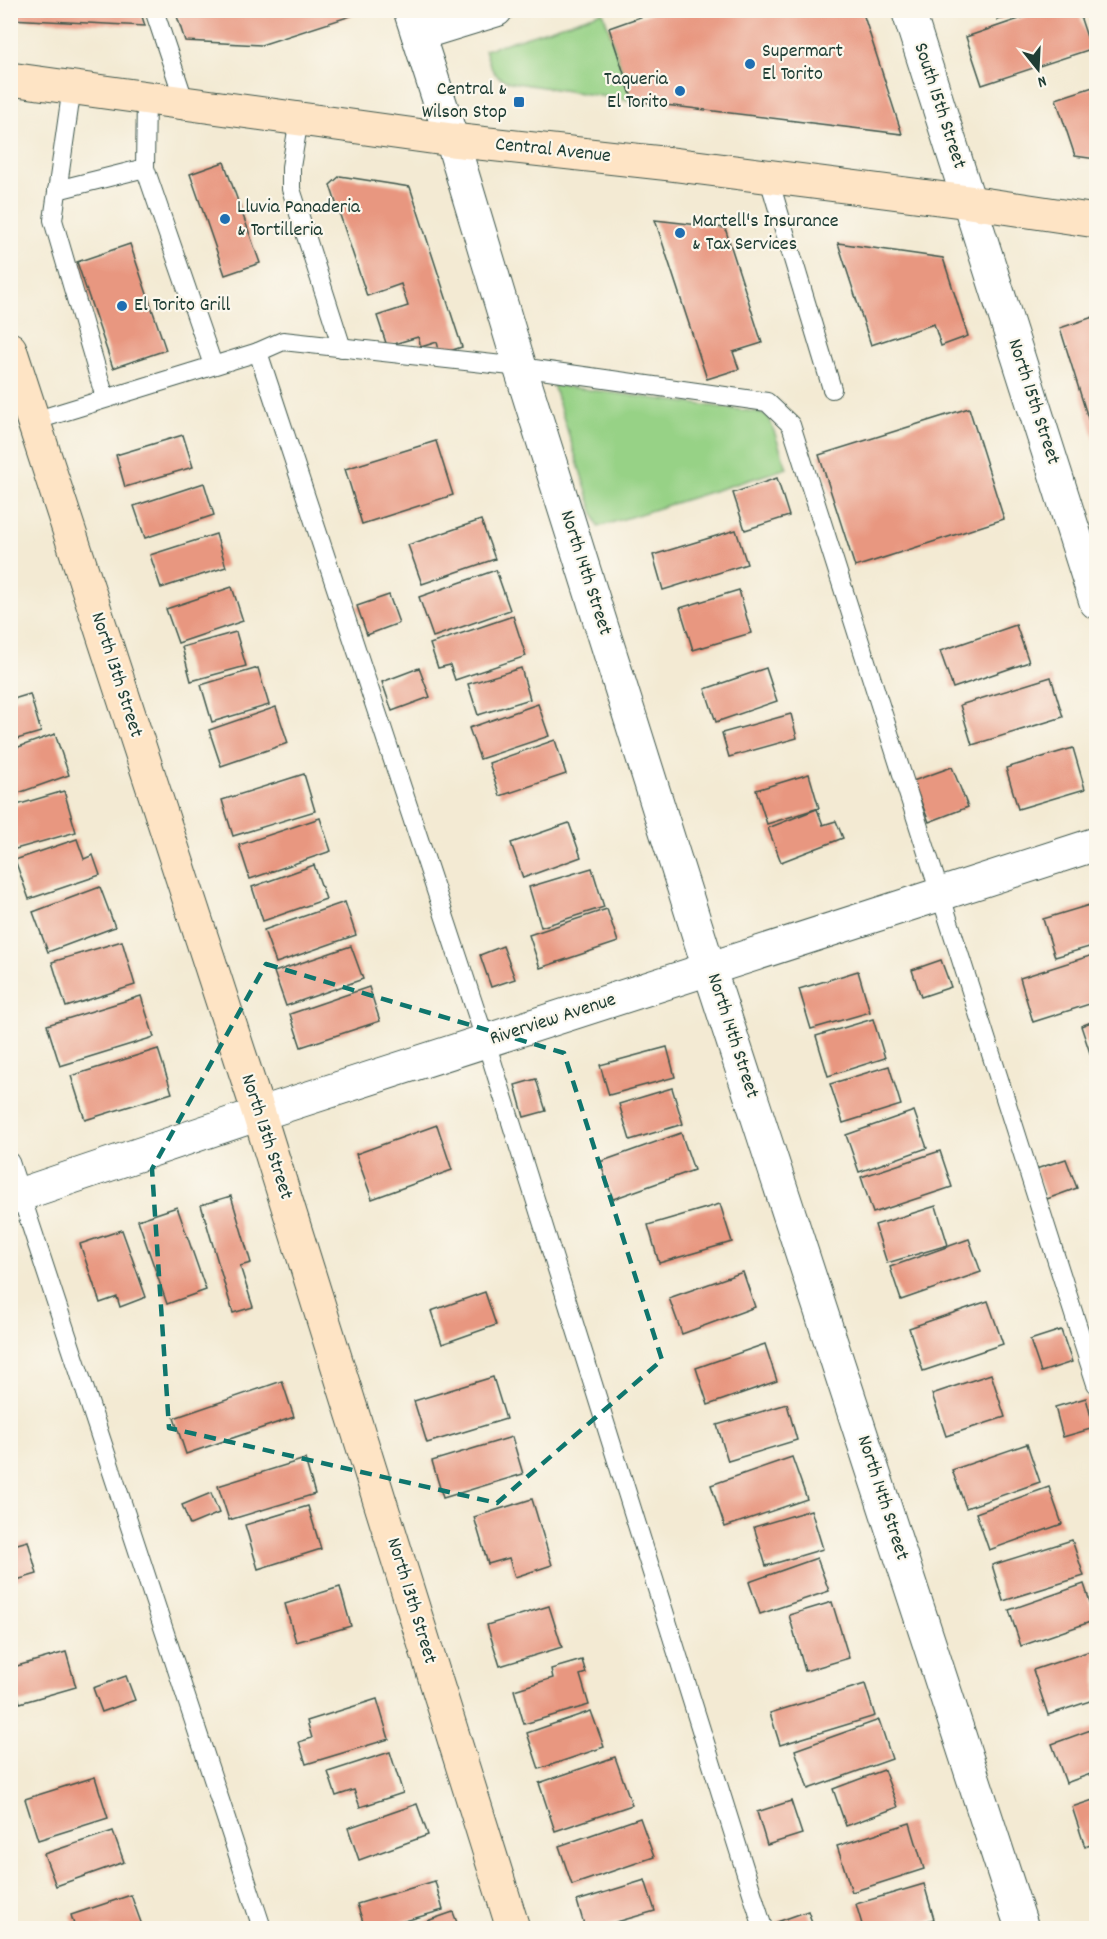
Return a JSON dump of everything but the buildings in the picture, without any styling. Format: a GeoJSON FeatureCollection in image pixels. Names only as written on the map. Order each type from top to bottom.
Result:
{"type":"FeatureCollection","features":[{"type":"Feature","properties":{"kind":"street"},"geometry":{"type":"LineString","coordinates":[[414,22],[496,10]]}},
{"type":"Feature","properties":{"kind":"street","name":"South 15th Street"},"geometry":{"type":"LineString","coordinates":[[908,10],[969,202]]}},
{"type":"Feature","properties":{"kind":"street","name":"North 14th Street"},"geometry":{"type":"LineString","coordinates":[[414,22],[520,368],[710,968],[1022,1929]]}},
{"type":"Feature","properties":{"kind":"street","name":"Central Avenue"},"geometry":{"type":"LineString","coordinates":[[10,79],[452,140],[768,176],[1096,221]]}},
{"type":"Feature","properties":{"kind":"street","name":"North 15th Street"},"geometry":{"type":"LineString","coordinates":[[969,202],[1096,602]]}},
{"type":"Feature","properties":{"kind":"street","name":"North 13th Street"},"geometry":{"type":"LineString","coordinates":[[10,349],[259,1114],[513,1929]]}},
{"type":"Feature","properties":{"kind":"street","name":"Riverview Avenue"},"geometry":{"type":"LineString","coordinates":[[16,1196],[259,1114],[1096,844]]}},
{"type":"Feature","properties":{"kind":"lane"},"geometry":{"type":"LineString","coordinates":[[154,10],[185,103]]}},
{"type":"Feature","properties":{"kind":"lane"},"geometry":{"type":"LineString","coordinates":[[72,87],[52,220],[105,398]]}},
{"type":"Feature","properties":{"kind":"lane"},"geometry":{"type":"LineString","coordinates":[[146,97],[145,168],[213,365]]}},
{"type":"Feature","properties":{"kind":"lane"},"geometry":{"type":"LineString","coordinates":[[299,118],[291,167],[291,189],[342,348]]}},
{"type":"Feature","properties":{"kind":"lane"},"geometry":{"type":"LineString","coordinates":[[57,190],[145,168]]}},
{"type":"Feature","properties":{"kind":"lane"},"geometry":{"type":"LineString","coordinates":[[768,176],[832,389]]}},
{"type":"Feature","properties":{"kind":"lane"},"geometry":{"type":"LineString","coordinates":[[34,421],[258,352],[283,341],[520,368],[767,402],[791,425],[1096,1384]]}},
{"type":"Feature","properties":{"kind":"lane"},"geometry":{"type":"LineString","coordinates":[[258,352],[486,1042],[763,1929]]}},
{"type":"Feature","properties":{"kind":"lane"},"geometry":{"type":"LineString","coordinates":[[10,1162],[16,1196],[262,1929]]}},
{"type":"Feature","properties":{"kind":"highlighted area"},"geometry":{"type":"Polygon","coordinates":[[[266,964],[564,1053],[662,1360],[497,1503],[169,1428],[152,1169],[266,964]]]}},
{"type":"Feature","properties":{"kind":"green space"},"geometry":{"type":"Polygon","coordinates":[[[603,12],[633,101],[510,82],[495,74],[485,50],[603,12]]]}},
{"type":"Feature","properties":{"kind":"green space"},"geometry":{"type":"Polygon","coordinates":[[[553,385],[757,412],[769,417],[787,468],[598,527],[553,385]]]}},
{"type":"Feature","properties":{"kind":"place","name":"Supermart El Torito"},"geometry":{"type":"Point","coordinates":[750,64]}},
{"type":"Feature","properties":{"kind":"place","name":"Taqueria El Torito"},"geometry":{"type":"Point","coordinates":[680,91]}},
{"type":"Feature","properties":{"kind":"place","name":"Central & Wilson Stop"},"geometry":{"type":"Point","coordinates":[519,102]}},
{"type":"Feature","properties":{"kind":"place","name":"Lluvia Panaderia & Tortilleria"},"geometry":{"type":"Point","coordinates":[225,219]}},
{"type":"Feature","properties":{"kind":"place","name":"Martell's Insurance & Tax Services"},"geometry":{"type":"Point","coordinates":[680,233]}},
{"type":"Feature","properties":{"kind":"place","name":"El Torito Grill"},"geometry":{"type":"Point","coordinates":[122,306]}}]}
